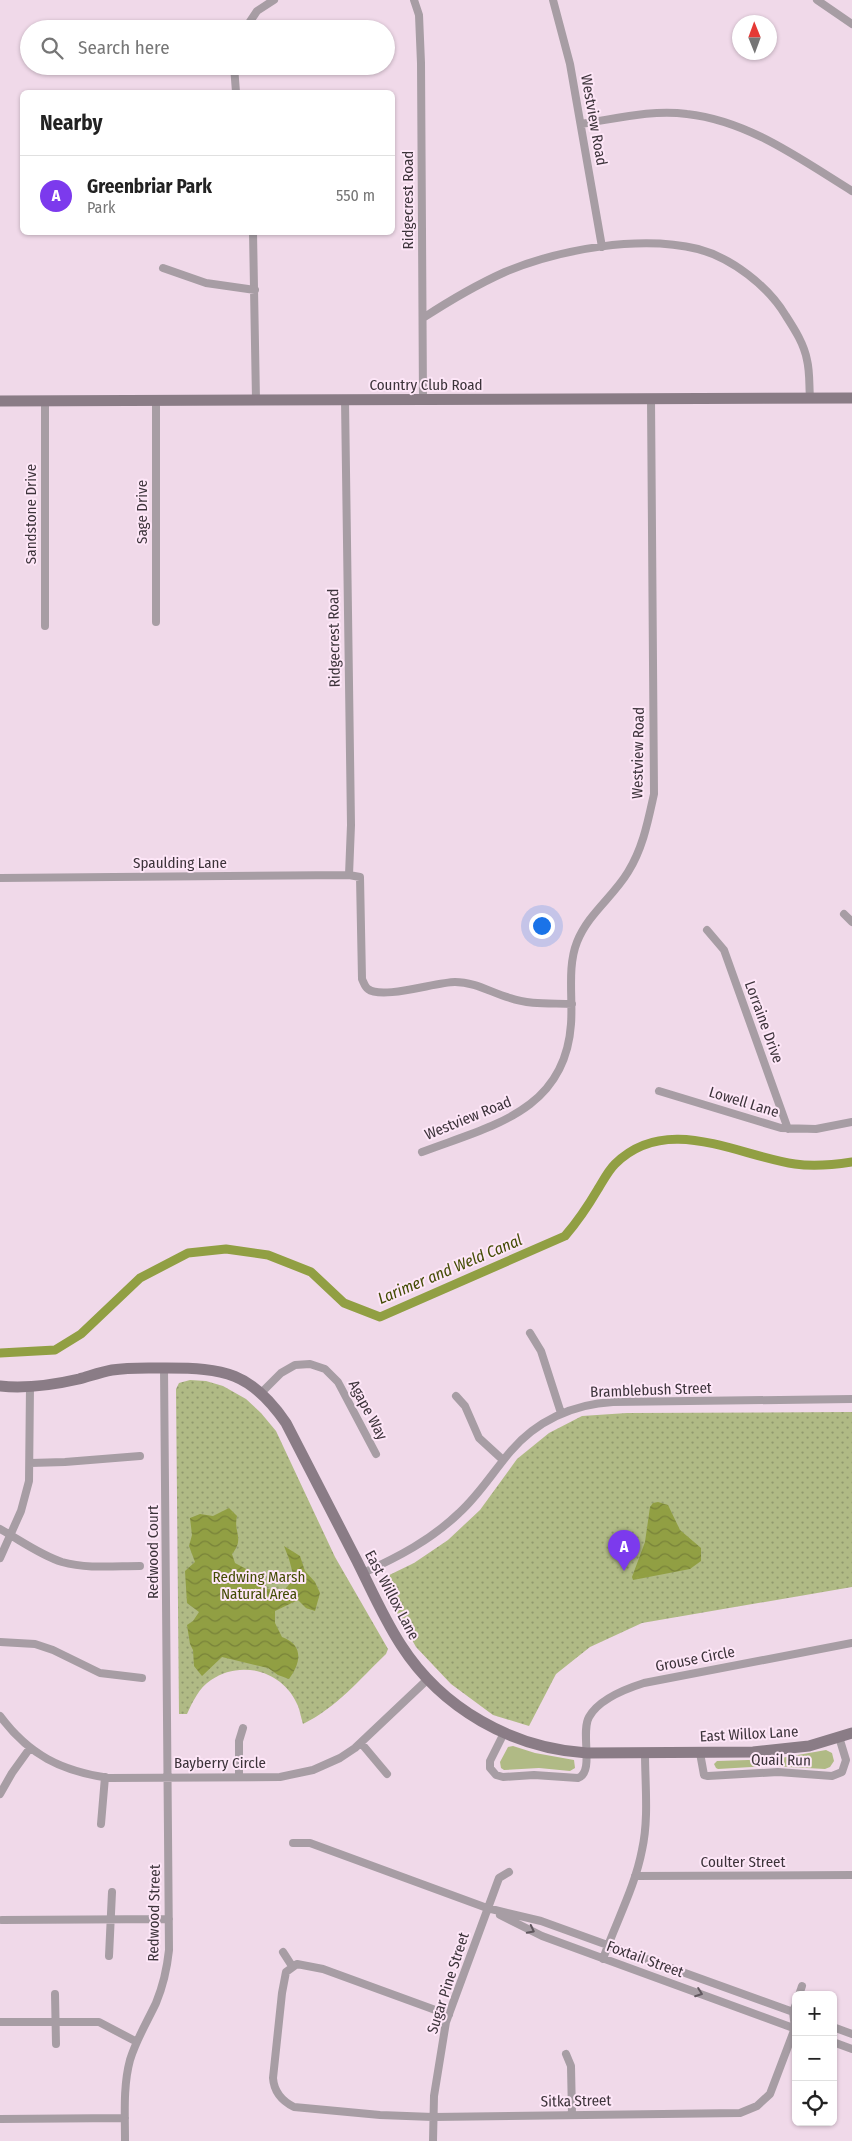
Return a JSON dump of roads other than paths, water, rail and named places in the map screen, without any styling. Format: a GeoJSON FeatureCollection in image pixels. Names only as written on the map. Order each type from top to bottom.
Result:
{"type":"FeatureCollection","features":[{"type":"Feature","properties":{"kind":"main road","name":"Country Club Road"},"geometry":{"type":"LineString","coordinates":[[0,401],[852,398]]}},
{"type":"Feature","properties":{"kind":"main road","name":"East Willox Lane"},"geometry":{"type":"LineString","coordinates":[[0,1386],[30,1387],[66,1382],[114,1369],[164,1368],[215,1370],[239,1379],[260,1393],[272,1404],[286,1424],[395,1636],[410,1658],[428,1679],[462,1709],[504,1733],[548,1748],[587,1753],[700,1753],[777,1750],[809,1746],[852,1733]]}},
{"type":"Feature","properties":{"kind":"street"},"geometry":{"type":"LineString","coordinates":[[251,20],[257,12],[274,0]]}},
{"type":"Feature","properties":{"kind":"street","name":"Ridgecrest Road"},"geometry":{"type":"LineString","coordinates":[[414,0],[419,15],[421,63],[423,400]]}},
{"type":"Feature","properties":{"kind":"street","name":"Westview Road"},"geometry":{"type":"LineString","coordinates":[[553,0],[570,64],[602,247]]}},
{"type":"Feature","properties":{"kind":"street"},"geometry":{"type":"LineString","coordinates":[[817,0],[852,24]]}},
{"type":"Feature","properties":{"kind":"street"},"geometry":{"type":"LineString","coordinates":[[235,75],[236,90]]}},
{"type":"Feature","properties":{"kind":"street"},"geometry":{"type":"LineString","coordinates":[[581,124],[652,113],[687,114],[725,122],[764,137],[852,191]]}},
{"type":"Feature","properties":{"kind":"street"},"geometry":{"type":"LineString","coordinates":[[253,235],[256,400]]}},
{"type":"Feature","properties":{"kind":"street"},"geometry":{"type":"LineString","coordinates":[[423,318],[455,298],[506,272],[555,256],[602,247],[648,244],[678,245],[700,250],[741,269],[758,282],[780,304],[801,340],[807,360],[810,398]]}},
{"type":"Feature","properties":{"kind":"street"},"geometry":{"type":"LineString","coordinates":[[163,268],[206,283],[255,290]]}},
{"type":"Feature","properties":{"kind":"street","name":"Westview Road"},"geometry":{"type":"LineString","coordinates":[[422,1152],[501,1123],[532,1104],[550,1084],[566,1054],[571,1037],[573,957],[576,943],[586,923],[627,874],[645,834],[654,794],[651,399]]}},
{"type":"Feature","properties":{"kind":"street","name":"Ridgecrest Road"},"geometry":{"type":"LineString","coordinates":[[345,400],[351,825],[349,875]]}},
{"type":"Feature","properties":{"kind":"street","name":"Sandstone Drive"},"geometry":{"type":"LineString","coordinates":[[45,401],[45,626]]}},
{"type":"Feature","properties":{"kind":"street","name":"Sage Drive"},"geometry":{"type":"LineString","coordinates":[[156,401],[156,622]]}},
{"type":"Feature","properties":{"kind":"street","name":"Spaulding Lane"},"geometry":{"type":"LineString","coordinates":[[0,878],[349,875],[360,877],[362,888],[362,979],[368,990],[374,992],[406,991],[433,984],[456,982],[472,984],[512,999],[533,1003],[572,1004]]}},
{"type":"Feature","properties":{"kind":"street"},"geometry":{"type":"LineString","coordinates":[[844,914],[852,922]]}},
{"type":"Feature","properties":{"kind":"street","name":"Lorraine Drive"},"geometry":{"type":"LineString","coordinates":[[707,930],[724,950],[788,1129]]}},
{"type":"Feature","properties":{"kind":"street","name":"Lowell Lane"},"geometry":{"type":"LineString","coordinates":[[660,1090],[788,1129],[816,1129],[852,1122]]}},
{"type":"Feature","properties":{"kind":"street"},"geometry":{"type":"LineString","coordinates":[[530,1333],[542,1351],[561,1413]]}},
{"type":"Feature","properties":{"kind":"street","name":"Agape Way"},"geometry":{"type":"LineString","coordinates":[[260,1393],[281,1373],[295,1365],[310,1364],[325,1369],[338,1382],[376,1454]]}},
{"type":"Feature","properties":{"kind":"street","name":"Redwood Court"},"geometry":{"type":"LineString","coordinates":[[164,1368],[168,1737]]}},
{"type":"Feature","properties":{"kind":"street"},"geometry":{"type":"LineString","coordinates":[[0,1558],[26,1497],[30,1463],[30,1387]]}},
{"type":"Feature","properties":{"kind":"street"},"geometry":{"type":"LineString","coordinates":[[456,1396],[464,1406],[479,1438],[503,1460]]}},
{"type":"Feature","properties":{"kind":"street","name":"Bramblebush Street"},"geometry":{"type":"LineString","coordinates":[[363,1573],[410,1551],[438,1532],[470,1503],[503,1460],[530,1432],[561,1413],[593,1404],[613,1402],[852,1400]]}},
{"type":"Feature","properties":{"kind":"street"},"geometry":{"type":"LineString","coordinates":[[30,1463],[140,1456]]}},
{"type":"Feature","properties":{"kind":"street"},"geometry":{"type":"LineString","coordinates":[[0,1529],[42,1554],[63,1562],[86,1566],[140,1566]]}},
{"type":"Feature","properties":{"kind":"street"},"geometry":{"type":"LineString","coordinates":[[0,1642],[35,1644],[53,1650],[100,1673],[142,1678]]}},
{"type":"Feature","properties":{"kind":"street","name":"Grouse Circle"},"geometry":{"type":"LineString","coordinates":[[504,1733],[490,1761],[490,1768],[499,1777],[534,1775],[578,1778],[585,1772],[587,1753],[584,1730],[590,1715],[602,1703],[628,1689],[644,1683],[852,1643]]}},
{"type":"Feature","properties":{"kind":"street","name":"Bayberry Circle"},"geometry":{"type":"LineString","coordinates":[[0,1716],[19,1739],[30,1748],[56,1764],[72,1771],[105,1778],[280,1777],[313,1770],[340,1758],[361,1743],[428,1679]]}},
{"type":"Feature","properties":{"kind":"street"},"geometry":{"type":"LineString","coordinates":[[239,1778],[239,1741],[243,1728]]}},
{"type":"Feature","properties":{"kind":"street","name":"Redwood Street"},"geometry":{"type":"LineString","coordinates":[[125,2141],[125,2087],[128,2067],[136,2042],[156,2003],[165,1976],[169,1950],[168,1737]]}},
{"type":"Feature","properties":{"kind":"street","name":"Quail Run"},"geometry":{"type":"LineString","coordinates":[[700,1753],[703,1772],[708,1776],[760,1772],[832,1776],[842,1772],[846,1763],[839,1737]]}},
{"type":"Feature","properties":{"kind":"street"},"geometry":{"type":"LineString","coordinates":[[361,1743],[387,1774]]}},
{"type":"Feature","properties":{"kind":"street"},"geometry":{"type":"LineString","coordinates":[[0,1794],[30,1748]]}},
{"type":"Feature","properties":{"kind":"street"},"geometry":{"type":"LineString","coordinates":[[603,1958],[635,1876],[644,1836],[645,1753]]}},
{"type":"Feature","properties":{"kind":"street"},"geometry":{"type":"LineString","coordinates":[[101,1824],[105,1778]]}},
{"type":"Feature","properties":{"kind":"street","name":"Foxtail Street"},"geometry":{"type":"LineString","coordinates":[[293,1844],[305,1842],[487,1908],[541,1921],[792,2012]]}},
{"type":"Feature","properties":{"kind":"street","name":"Sugar Pine Street"},"geometry":{"type":"LineString","coordinates":[[433,2141],[434,2096],[442,2042],[449,2015],[499,1878],[509,1872]]}},
{"type":"Feature","properties":{"kind":"street","name":"Coulter Street"},"geometry":{"type":"LineString","coordinates":[[635,1876],[852,1875]]}},
{"type":"Feature","properties":{"kind":"street"},"geometry":{"type":"LineString","coordinates":[[109,1956],[112,1892]]}},
{"type":"Feature","properties":{"kind":"street","name":"Foxtail Street"},"geometry":{"type":"LineString","coordinates":[[487,1908],[542,1936],[792,2028]]}},
{"type":"Feature","properties":{"kind":"street"},"geometry":{"type":"LineString","coordinates":[[2,1920],[169,1919]]}},
{"type":"Feature","properties":{"kind":"street"},"geometry":{"type":"LineString","coordinates":[[283,1952],[292,1966],[302,1964],[323,1969],[449,2015]]}},
{"type":"Feature","properties":{"kind":"street","name":"Sitka Street"},"geometry":{"type":"LineString","coordinates":[[292,1966],[286,1972],[282,1987],[273,2078],[276,2092],[290,2105],[299,2108],[380,2115],[433,2117],[740,2113],[757,2106],[770,2094],[792,2036]]}},
{"type":"Feature","properties":{"kind":"street"},"geometry":{"type":"LineString","coordinates":[[800,1991],[802,1986]]}},
{"type":"Feature","properties":{"kind":"street"},"geometry":{"type":"LineString","coordinates":[[55,1994],[56,2044]]}},
{"type":"Feature","properties":{"kind":"street"},"geometry":{"type":"LineString","coordinates":[[0,2022],[99,2022],[136,2042]]}},
{"type":"Feature","properties":{"kind":"street"},"geometry":{"type":"LineString","coordinates":[[837,2028],[852,2034]]}},
{"type":"Feature","properties":{"kind":"street"},"geometry":{"type":"LineString","coordinates":[[837,2043],[852,2049]]}},
{"type":"Feature","properties":{"kind":"street"},"geometry":{"type":"LineString","coordinates":[[566,2054],[571,2066],[572,2115]]}},
{"type":"Feature","properties":{"kind":"street"},"geometry":{"type":"LineString","coordinates":[[0,2118],[125,2118]]}},
{"type":"Feature","properties":{"kind":"water"},"geometry":{"type":"Polygon","coordinates":[[[658,1502],[668,1505],[680,1530],[701,1548],[701,1561],[690,1569],[633,1580],[632,1577],[645,1542],[650,1507],[653,1503],[658,1502]]]}},
{"type":"Feature","properties":{"kind":"water"},"geometry":{"type":"Polygon","coordinates":[[[229,1508],[237,1516],[238,1544],[232,1554],[235,1563],[263,1578],[267,1589],[284,1591],[294,1578],[284,1546],[300,1556],[305,1571],[315,1582],[320,1593],[315,1611],[306,1608],[298,1600],[275,1611],[275,1623],[282,1637],[289,1640],[297,1650],[298,1661],[289,1679],[278,1675],[268,1668],[222,1657],[202,1676],[194,1666],[193,1650],[190,1644],[187,1625],[193,1621],[199,1612],[187,1603],[185,1571],[195,1562],[189,1546],[192,1535],[190,1518],[200,1514],[213,1516],[229,1508]]]}},
{"type":"Feature","properties":{"kind":"waterway","name":"Larimer and Weld Canal"},"geometry":{"type":"LineString","coordinates":[[0,1353],[55,1350],[81,1334],[140,1278],[188,1253],[226,1249],[268,1255],[311,1272],[344,1303],[380,1317],[565,1236],[583,1213],[615,1164],[635,1149],[656,1141],[679,1139],[702,1142],[802,1165],[852,1162]]}},
{"type":"Feature","properties":{"kind":"place","name":"Greenbriar Park"},"geometry":{"type":"Point","coordinates":[624,1571]}},
{"type":"Feature","properties":{"kind":"park label","name":"Redwing Marsh Natural Area"},"geometry":{"type":"Point","coordinates":[259,1586]}}]}
